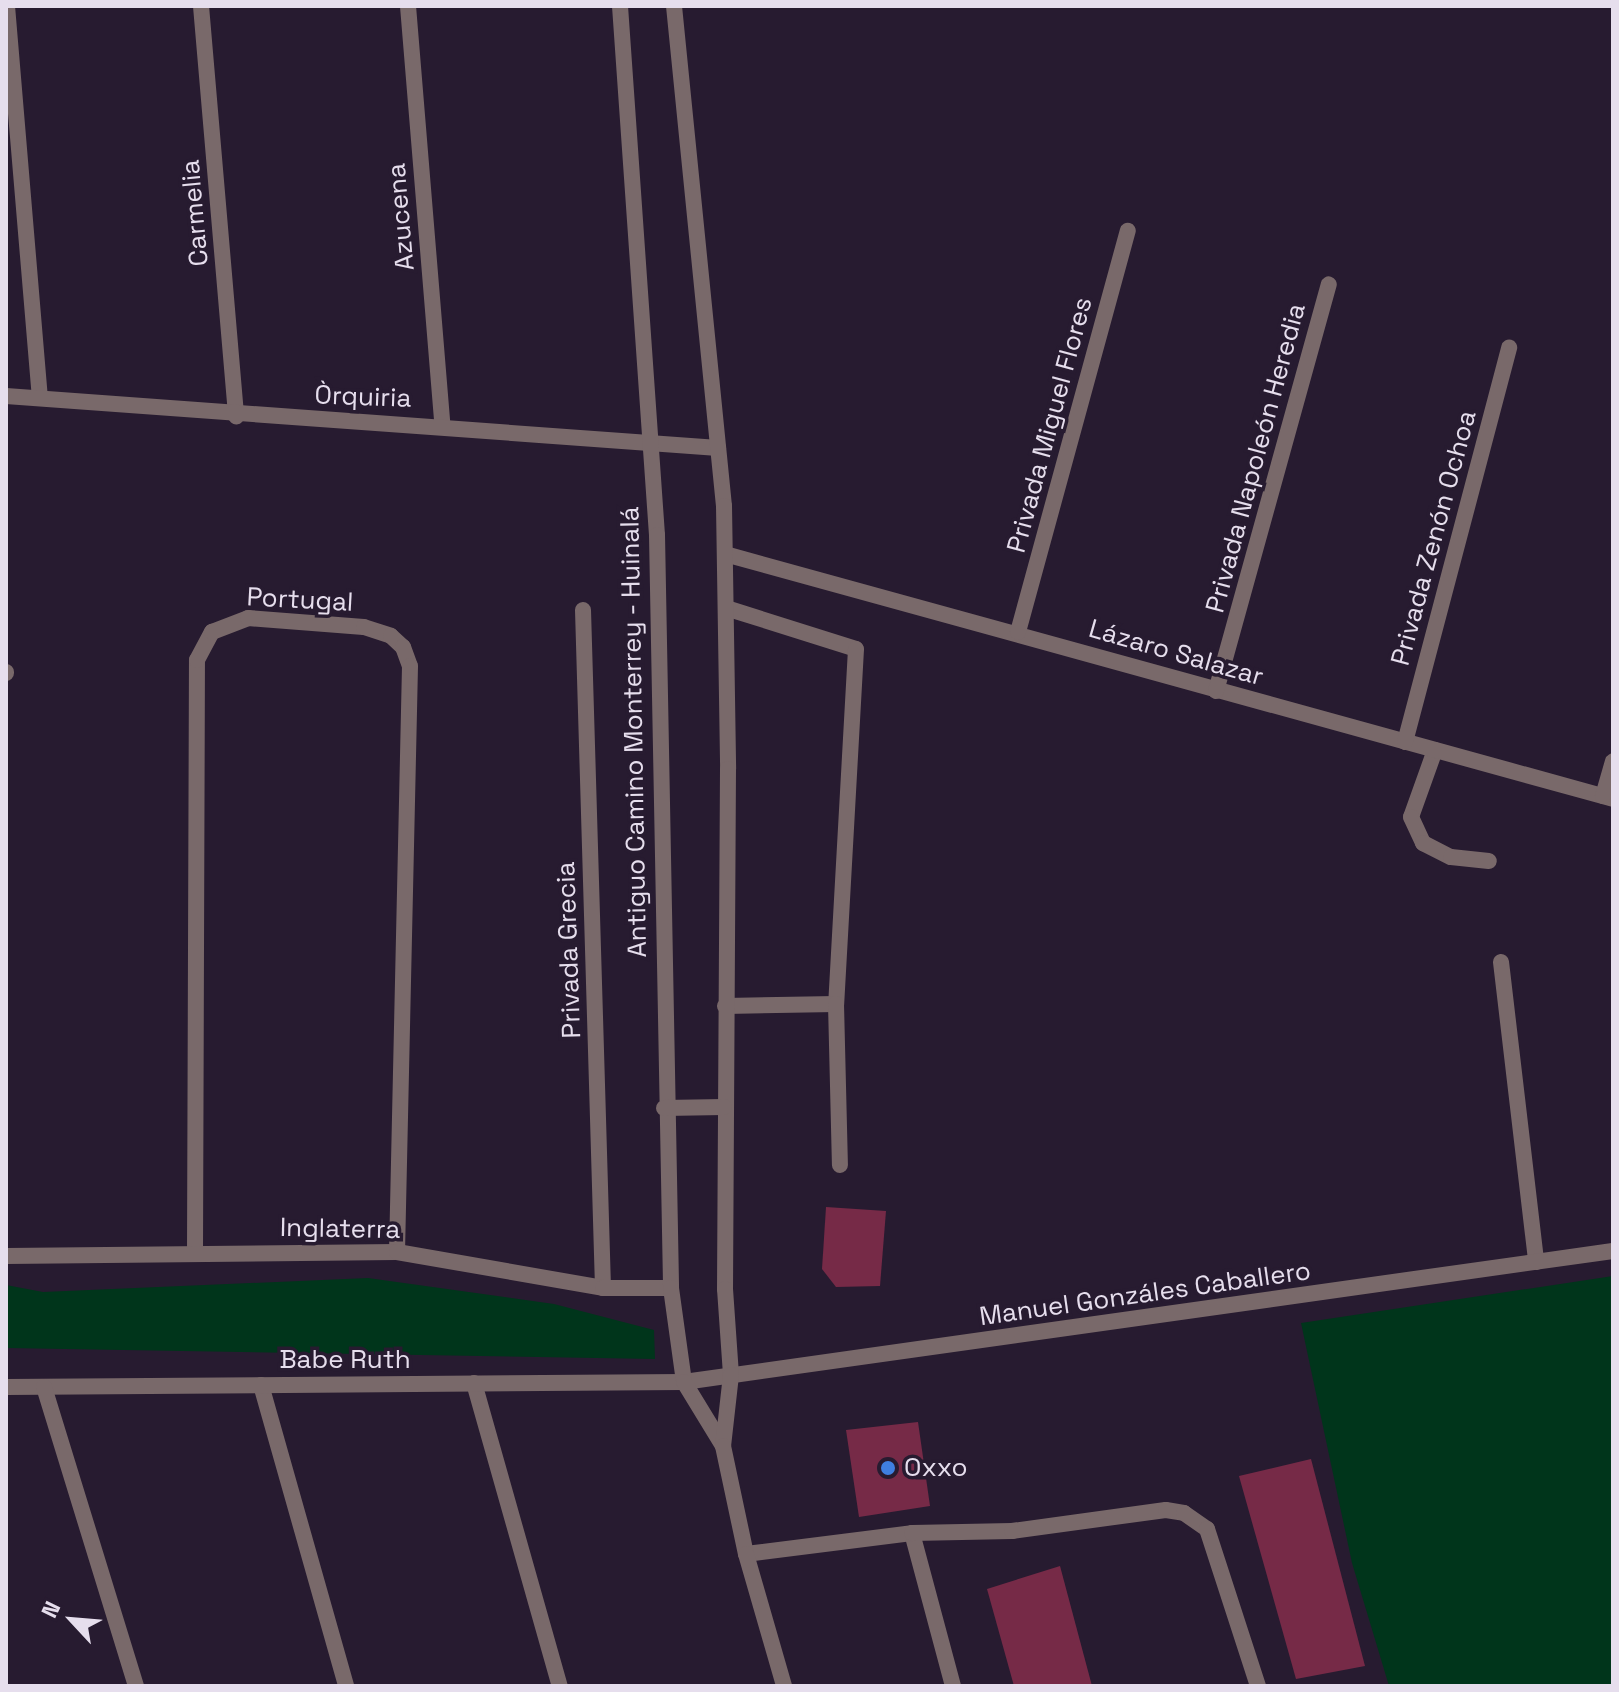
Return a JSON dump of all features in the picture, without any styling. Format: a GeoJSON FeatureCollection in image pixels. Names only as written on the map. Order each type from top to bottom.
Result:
{"type":"FeatureCollection","features":[{"type":"Feature","properties":{"kind":"street"},"geometry":{"type":"LineString","coordinates":[[7,6],[40,397]]}},
{"type":"Feature","properties":{"kind":"street","name":"Carmelia"},"geometry":{"type":"LineString","coordinates":[[201,6],[236,417]]}},
{"type":"Feature","properties":{"kind":"street","name":"Azucena"},"geometry":{"type":"LineString","coordinates":[[408,6],[442,424]]}},
{"type":"Feature","properties":{"kind":"street","name":"Antiguo Camino Monterrey - Huinalá"},"geometry":{"type":"LineString","coordinates":[[620,6],[657,535],[664,1108],[671,1288],[684,1382],[723,1446]]}},
{"type":"Feature","properties":{"kind":"street","name":"Antiguo Camino Monterrey - Huinalá"},"geometry":{"type":"LineString","coordinates":[[674,6],[718,448],[725,554],[724,1107],[731,1375],[723,1446],[746,1554],[784,1686]]}},
{"type":"Feature","properties":{"kind":"street","name":"Privada Miguel Flores"},"geometry":{"type":"LineString","coordinates":[[1018,632],[1128,231]]}},
{"type":"Feature","properties":{"kind":"street","name":"Privada Napoleón Heredia"},"geometry":{"type":"LineString","coordinates":[[1216,691],[1329,284]]}},
{"type":"Feature","properties":{"kind":"street","name":"Privada Zenón Ochoa"},"geometry":{"type":"LineString","coordinates":[[1405,742],[1509,347]]}},
{"type":"Feature","properties":{"kind":"street","name":"Òrquiria"},"geometry":{"type":"LineString","coordinates":[[6,396],[236,417],[442,424],[649,439],[718,448]]}},
{"type":"Feature","properties":{"kind":"street","name":"Lázaro Salazar"},"geometry":{"type":"LineString","coordinates":[[725,554],[1018,632],[1216,691],[1608,798]]}},
{"type":"Feature","properties":{"kind":"street"},"geometry":{"type":"LineString","coordinates":[[726,608],[856,649],[836,1004],[840,1165]]}},
{"type":"Feature","properties":{"kind":"street","name":"Privada Grecia"},"geometry":{"type":"LineString","coordinates":[[583,610],[603,1288]]}},
{"type":"Feature","properties":{"kind":"street","name":"Portugal"},"geometry":{"type":"LineString","coordinates":[[195,1253],[197,660],[212,632],[248,618],[364,627],[391,636],[403,647],[410,666],[397,1252]]}},
{"type":"Feature","properties":{"kind":"street"},"geometry":{"type":"LineString","coordinates":[[1435,750],[1411,817],[1423,843],[1451,857],[1489,861]]}},
{"type":"Feature","properties":{"kind":"street"},"geometry":{"type":"LineString","coordinates":[[1608,798],[1613,761]]}},
{"type":"Feature","properties":{"kind":"street"},"geometry":{"type":"LineString","coordinates":[[1501,962],[1536,1262]]}},
{"type":"Feature","properties":{"kind":"street"},"geometry":{"type":"LineString","coordinates":[[725,1006],[836,1004]]}},
{"type":"Feature","properties":{"kind":"street"},"geometry":{"type":"LineString","coordinates":[[664,1108],[724,1107]]}},
{"type":"Feature","properties":{"kind":"street","name":"Manuel Gonzáles Caballero"},"geometry":{"type":"LineString","coordinates":[[684,1382],[1613,1251]]}},
{"type":"Feature","properties":{"kind":"street","name":"Inglaterra"},"geometry":{"type":"LineString","coordinates":[[6,1256],[397,1252],[603,1288],[671,1288]]}},
{"type":"Feature","properties":{"kind":"street","name":"Babe Ruth"},"geometry":{"type":"LineString","coordinates":[[6,1387],[684,1382]]}},
{"type":"Feature","properties":{"kind":"street"},"geometry":{"type":"LineString","coordinates":[[474,1383],[560,1686]]}},
{"type":"Feature","properties":{"kind":"street"},"geometry":{"type":"LineString","coordinates":[[261,1385],[346,1686]]}},
{"type":"Feature","properties":{"kind":"street"},"geometry":{"type":"LineString","coordinates":[[44,1387],[136,1686]]}},
{"type":"Feature","properties":{"kind":"street"},"geometry":{"type":"LineString","coordinates":[[746,1554],[912,1533],[1012,1531],[1166,1510],[1197,1519],[1212,1542],[1258,1686]]}},
{"type":"Feature","properties":{"kind":"street"},"geometry":{"type":"LineString","coordinates":[[912,1533],[953,1686]]}},
{"type":"Feature","properties":{"kind":"green space"},"geometry":{"type":"Polygon","coordinates":[[[1613,1276],[1613,1686],[1389,1686],[1352,1563],[1301,1323],[1613,1276]]]}},
{"type":"Feature","properties":{"kind":"green space"},"geometry":{"type":"Polygon","coordinates":[[[368,1278],[554,1304],[654,1330],[655,1359],[6,1348],[6,1285],[43,1292],[368,1278]]]}},
{"type":"Feature","properties":{"kind":"building"},"geometry":{"type":"Polygon","coordinates":[[[826,1207],[886,1211],[880,1286],[836,1287],[822,1269],[826,1207]]]}},
{"type":"Feature","properties":{"kind":"building","name":"Oxxo"},"geometry":{"type":"Polygon","coordinates":[[[918,1422],[930,1506],[859,1517],[846,1430],[918,1422]]]}},
{"type":"Feature","properties":{"kind":"building"},"geometry":{"type":"Polygon","coordinates":[[[1311,1459],[1365,1666],[1296,1679],[1239,1476],[1311,1459]]]}},
{"type":"Feature","properties":{"kind":"building"},"geometry":{"type":"Polygon","coordinates":[[[1060,1566],[1092,1686],[1014,1686],[987,1589],[1060,1566]]]}},
{"type":"Feature","properties":{"kind":"place","name":"Oxxo"},"geometry":{"type":"Point","coordinates":[888,1468]}}]}
